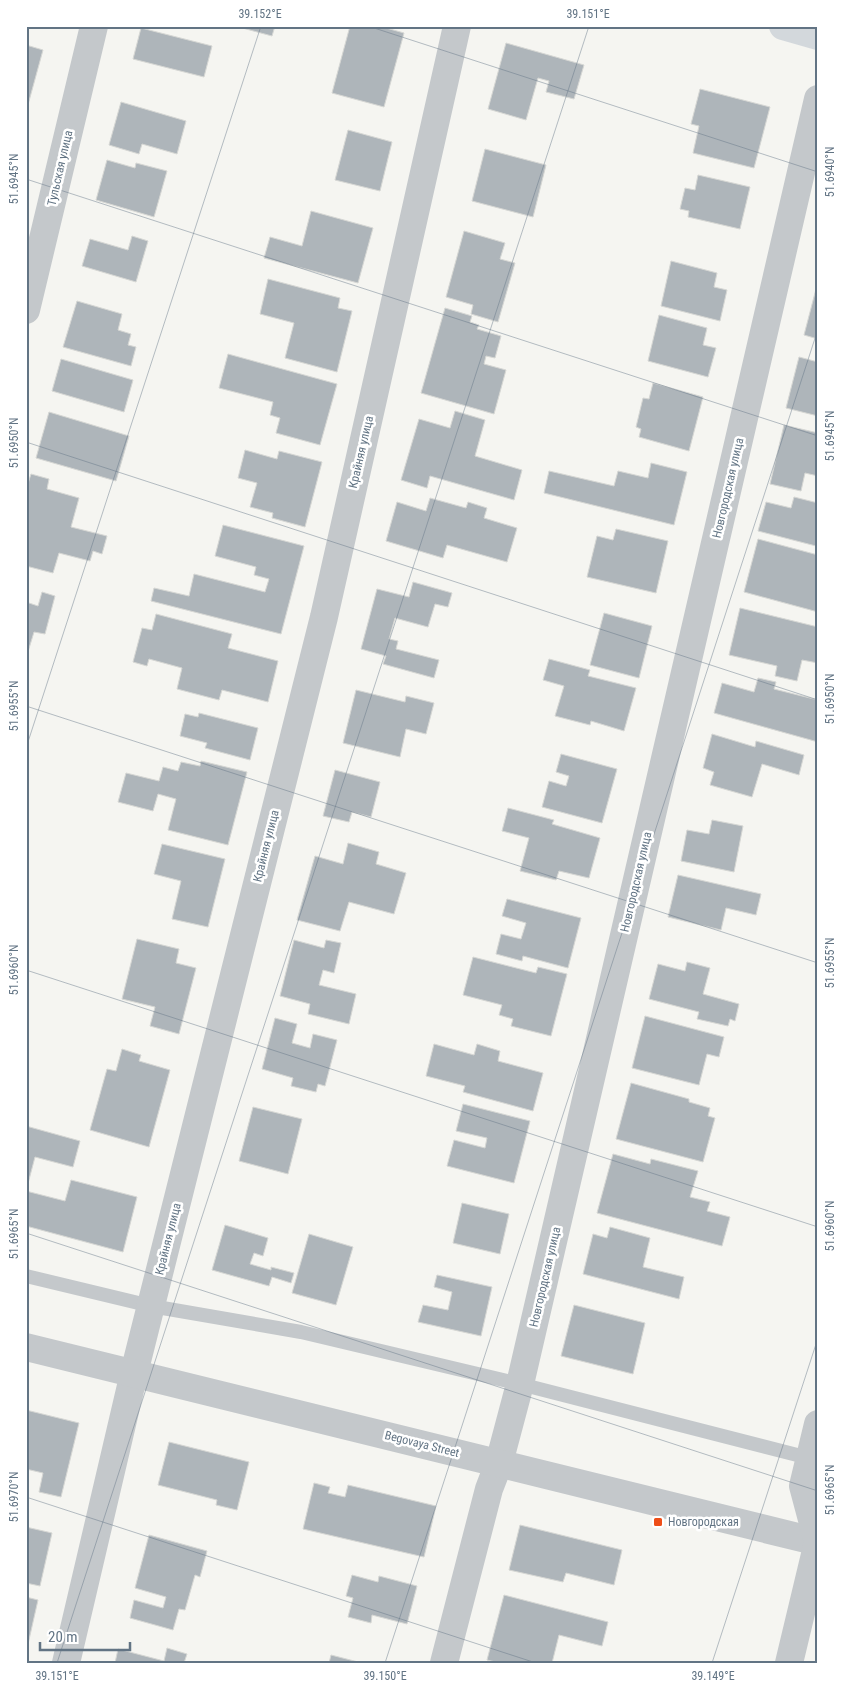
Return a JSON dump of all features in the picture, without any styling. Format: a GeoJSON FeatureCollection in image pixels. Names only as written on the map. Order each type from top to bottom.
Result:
{"type":"FeatureCollection","features":[{"type":"Feature","properties":{"kind":"main road"},"geometry":{"type":"LineString","coordinates":[[782,26],[818,36]]}},
{"type":"Feature","properties":{"kind":"street","name":"Тульская улица"},"geometry":{"type":"LineString","coordinates":[[26,310],[94,26]]}},
{"type":"Feature","properties":{"kind":"street","name":"Крайняя улица"},"geometry":{"type":"LineString","coordinates":[[66,1663],[134,1373],[324,617],[457,26]]}},
{"type":"Feature","properties":{"kind":"street","name":"Новгородская улица"},"geometry":{"type":"LineString","coordinates":[[444,1663],[489,1489],[499,1463],[520,1384],[818,99]]}},
{"type":"Feature","properties":{"kind":"street","name":"Begovaya Street"},"geometry":{"type":"LineString","coordinates":[[26,1347],[818,1542]]}},
{"type":"Feature","properties":{"kind":"street"},"geometry":{"type":"LineString","coordinates":[[790,1663],[818,1542],[802,1486],[818,1424]]}},
{"type":"Feature","properties":{"kind":"lane"},"geometry":{"type":"LineString","coordinates":[[26,1276],[151,1306],[301,1332],[520,1384],[809,1458]]}},
{"type":"Feature","properties":{"kind":"building"},"geometry":{"type":"Polygon","coordinates":[[[235,26],[275,26],[272,36],[235,26]]]}},
{"type":"Feature","properties":{"kind":"building"},"geometry":{"type":"Polygon","coordinates":[[[350,26],[379,26],[404,33],[384,107],[332,93],[350,26]]]}},
{"type":"Feature","properties":{"kind":"building"},"geometry":{"type":"Polygon","coordinates":[[[141,28],[212,46],[204,77],[133,59],[141,28]]]}},
{"type":"Feature","properties":{"kind":"building"},"geometry":{"type":"Polygon","coordinates":[[[506,43],[584,65],[574,99],[546,92],[549,81],[538,78],[526,120],[488,109],[506,43]]]}},
{"type":"Feature","properties":{"kind":"building"},"geometry":{"type":"Polygon","coordinates":[[[26,45],[43,50],[26,112],[26,45]]]}},
{"type":"Feature","properties":{"kind":"building"},"geometry":{"type":"Polygon","coordinates":[[[700,89],[770,107],[754,168],[693,153],[699,126],[691,124],[700,89]]]}},
{"type":"Feature","properties":{"kind":"building"},"geometry":{"type":"Polygon","coordinates":[[[121,102],[186,121],[177,154],[142,144],[139,154],[109,145],[121,102]]]}},
{"type":"Feature","properties":{"kind":"building"},"geometry":{"type":"Polygon","coordinates":[[[348,130],[392,142],[380,191],[335,180],[348,130]]]}},
{"type":"Feature","properties":{"kind":"building"},"geometry":{"type":"Polygon","coordinates":[[[485,149],[546,165],[533,217],[472,201],[485,149]]]}},
{"type":"Feature","properties":{"kind":"building"},"geometry":{"type":"Polygon","coordinates":[[[107,160],[135,168],[136,163],[167,171],[154,217],[96,200],[107,160]]]}},
{"type":"Feature","properties":{"kind":"building"},"geometry":{"type":"Polygon","coordinates":[[[698,175],[750,187],[740,229],[688,217],[689,211],[680,209],[685,188],[695,190],[698,175]]]}},
{"type":"Feature","properties":{"kind":"building"},"geometry":{"type":"Polygon","coordinates":[[[311,211],[373,228],[358,283],[264,258],[270,237],[302,246],[311,211]]]}},
{"type":"Feature","properties":{"kind":"building"},"geometry":{"type":"Polygon","coordinates":[[[464,231],[505,243],[500,259],[515,263],[498,322],[471,314],[473,305],[446,297],[464,231]]]}},
{"type":"Feature","properties":{"kind":"building"},"geometry":{"type":"Polygon","coordinates":[[[132,236],[148,241],[136,282],[82,266],[90,239],[128,250],[132,236]]]}},
{"type":"Feature","properties":{"kind":"building"},"geometry":{"type":"Polygon","coordinates":[[[671,261],[717,273],[714,287],[727,290],[720,321],[661,306],[671,261]]]}},
{"type":"Feature","properties":{"kind":"building"},"geometry":{"type":"Polygon","coordinates":[[[268,279],[340,298],[338,308],[352,311],[337,372],[285,358],[294,323],[260,314],[268,279]]]}},
{"type":"Feature","properties":{"kind":"building"},"geometry":{"type":"Polygon","coordinates":[[[816,289],[818,290],[818,339],[804,335],[816,289]]]}},
{"type":"Feature","properties":{"kind":"building"},"geometry":{"type":"Polygon","coordinates":[[[77,301],[122,314],[118,330],[131,334],[128,345],[136,347],[131,366],[63,347],[77,301]]]}},
{"type":"Feature","properties":{"kind":"building"},"geometry":{"type":"Polygon","coordinates":[[[445,308],[472,316],[470,322],[479,325],[477,329],[501,336],[495,358],[486,356],[484,364],[506,370],[494,414],[421,393],[445,308]]]}},
{"type":"Feature","properties":{"kind":"building"},"geometry":{"type":"Polygon","coordinates":[[[659,315],[707,328],[703,345],[716,348],[708,377],[648,361],[659,315]]]}},
{"type":"Feature","properties":{"kind":"building"},"geometry":{"type":"Polygon","coordinates":[[[228,354],[337,384],[320,445],[276,433],[280,418],[270,415],[273,402],[219,388],[228,354]]]}},
{"type":"Feature","properties":{"kind":"building"},"geometry":{"type":"Polygon","coordinates":[[[799,357],[818,362],[818,416],[786,408],[799,357]]]}},
{"type":"Feature","properties":{"kind":"building"},"geometry":{"type":"Polygon","coordinates":[[[61,359],[133,380],[124,412],[52,391],[61,359]]]}},
{"type":"Feature","properties":{"kind":"building"},"geometry":{"type":"Polygon","coordinates":[[[653,383],[703,397],[689,451],[639,437],[641,429],[636,427],[643,398],[649,399],[653,383]]]}},
{"type":"Feature","properties":{"kind":"building"},"geometry":{"type":"Polygon","coordinates":[[[455,411],[485,420],[475,456],[522,470],[514,500],[430,476],[427,488],[401,480],[419,419],[450,428],[455,411]]]}},
{"type":"Feature","properties":{"kind":"building"},"geometry":{"type":"Polygon","coordinates":[[[49,412],[129,436],[116,481],[36,458],[49,412]]]}},
{"type":"Feature","properties":{"kind":"building"},"geometry":{"type":"Polygon","coordinates":[[[784,425],[818,433],[818,476],[805,473],[801,491],[770,484],[784,425]]]}},
{"type":"Feature","properties":{"kind":"building"},"geometry":{"type":"Polygon","coordinates":[[[245,450],[277,459],[279,451],[322,462],[305,527],[272,518],[273,513],[250,507],[257,483],[238,478],[245,450]]]}},
{"type":"Feature","properties":{"kind":"building"},"geometry":{"type":"Polygon","coordinates":[[[651,463],[687,472],[674,525],[544,493],[549,471],[614,486],[618,471],[648,478],[651,463]]]}},
{"type":"Feature","properties":{"kind":"building"},"geometry":{"type":"Polygon","coordinates":[[[31,474],[49,479],[47,489],[79,498],[71,527],[107,536],[102,554],[93,551],[90,561],[59,553],[53,573],[26,566],[26,490],[31,474]]]}},
{"type":"Feature","properties":{"kind":"building"},"geometry":{"type":"Polygon","coordinates":[[[794,497],[818,503],[816,546],[758,531],[766,502],[791,508],[794,497]]]}},
{"type":"Feature","properties":{"kind":"building"},"geometry":{"type":"Polygon","coordinates":[[[430,498],[466,508],[468,502],[487,508],[484,518],[517,528],[507,562],[447,545],[443,558],[386,541],[397,502],[426,511],[430,498]]]}},
{"type":"Feature","properties":{"kind":"building"},"geometry":{"type":"Polygon","coordinates":[[[223,525],[304,546],[281,634],[151,601],[154,588],[189,596],[194,574],[265,592],[269,579],[254,575],[256,567],[215,556],[223,525]]]}},
{"type":"Feature","properties":{"kind":"building"},"geometry":{"type":"Polygon","coordinates":[[[616,529],[668,541],[656,593],[587,577],[597,536],[613,540],[616,529]]]}},
{"type":"Feature","properties":{"kind":"building"},"geometry":{"type":"Polygon","coordinates":[[[758,539],[818,555],[818,612],[744,592],[758,539]]]}},
{"type":"Feature","properties":{"kind":"building"},"geometry":{"type":"Polygon","coordinates":[[[413,582],[452,593],[448,607],[435,604],[428,627],[395,618],[389,639],[398,641],[396,649],[439,660],[434,678],[383,664],[386,656],[361,649],[377,589],[409,597],[413,582]]]}},
{"type":"Feature","properties":{"kind":"building"},"geometry":{"type":"Polygon","coordinates":[[[42,592],[55,596],[45,634],[34,632],[27,655],[26,602],[38,606],[42,592]]]}},
{"type":"Feature","properties":{"kind":"building"},"geometry":{"type":"Polygon","coordinates":[[[740,608],[818,627],[818,663],[802,660],[797,681],[775,676],[777,666],[729,655],[740,608]]]}},
{"type":"Feature","properties":{"kind":"building"},"geometry":{"type":"Polygon","coordinates":[[[604,613],[652,626],[639,678],[590,665],[604,613]]]}},
{"type":"Feature","properties":{"kind":"building"},"geometry":{"type":"Polygon","coordinates":[[[156,614],[232,634],[228,648],[278,661],[268,702],[222,690],[219,700],[177,689],[182,668],[149,659],[147,666],[133,662],[142,628],[152,630],[156,614]]]}},
{"type":"Feature","properties":{"kind":"building"},"geometry":{"type":"Polygon","coordinates":[[[549,659],[590,670],[588,676],[636,688],[624,731],[591,721],[590,725],[555,716],[564,686],[543,680],[549,659]]]}},
{"type":"Feature","properties":{"kind":"building"},"geometry":{"type":"Polygon","coordinates":[[[758,678],[776,682],[774,689],[818,700],[818,742],[714,713],[722,683],[754,692],[758,678]]]}},
{"type":"Feature","properties":{"kind":"building"},"geometry":{"type":"Polygon","coordinates":[[[356,690],[405,702],[406,696],[434,703],[426,734],[406,729],[400,757],[343,743],[356,690]]]}},
{"type":"Feature","properties":{"kind":"building"},"geometry":{"type":"Polygon","coordinates":[[[199,713],[258,728],[250,760],[205,748],[207,743],[180,736],[185,714],[198,717],[199,713]]]}},
{"type":"Feature","properties":{"kind":"building"},"geometry":{"type":"Polygon","coordinates":[[[712,734],[755,747],[756,741],[804,755],[799,775],[762,764],[752,797],[710,785],[714,772],[703,768],[712,734]]]}},
{"type":"Feature","properties":{"kind":"building"},"geometry":{"type":"Polygon","coordinates":[[[561,754],[617,769],[602,823],[542,807],[549,781],[566,786],[569,776],[556,772],[561,754]]]}},
{"type":"Feature","properties":{"kind":"building"},"geometry":{"type":"Polygon","coordinates":[[[201,761],[247,772],[228,845],[168,830],[176,799],[158,794],[153,811],[118,802],[126,773],[159,781],[163,767],[178,771],[181,762],[200,766],[201,761]]]}},
{"type":"Feature","properties":{"kind":"building"},"geometry":{"type":"Polygon","coordinates":[[[335,770],[380,782],[371,817],[352,812],[349,822],[323,816],[335,770]]]}},
{"type":"Feature","properties":{"kind":"building"},"geometry":{"type":"Polygon","coordinates":[[[508,808],[554,820],[552,824],[600,838],[589,878],[559,871],[556,880],[520,871],[529,838],[502,831],[508,808]]]}},
{"type":"Feature","properties":{"kind":"building"},"geometry":{"type":"Polygon","coordinates":[[[712,820],[743,826],[734,872],[681,861],[687,830],[709,834],[712,820]]]}},
{"type":"Feature","properties":{"kind":"building"},"geometry":{"type":"Polygon","coordinates":[[[348,843],[379,852],[376,864],[406,873],[394,914],[349,902],[340,931],[297,920],[315,856],[343,864],[348,843]]]}},
{"type":"Feature","properties":{"kind":"building"},"geometry":{"type":"Polygon","coordinates":[[[162,844],[225,859],[208,927],[172,919],[181,881],[154,874],[162,844]]]}},
{"type":"Feature","properties":{"kind":"building"},"geometry":{"type":"Polygon","coordinates":[[[678,875],[761,894],[756,915],[726,908],[721,930],[668,917],[678,875]]]}},
{"type":"Feature","properties":{"kind":"building"},"geometry":{"type":"Polygon","coordinates":[[[507,899],[581,918],[568,968],[523,956],[522,961],[496,954],[501,934],[521,939],[526,923],[502,916],[507,899]]]}},
{"type":"Feature","properties":{"kind":"building"},"geometry":{"type":"Polygon","coordinates":[[[137,939],[179,949],[176,963],[196,968],[179,1034],[150,1026],[155,1007],[122,999],[137,939]]]}},
{"type":"Feature","properties":{"kind":"building"},"geometry":{"type":"Polygon","coordinates":[[[294,940],[324,948],[326,940],[341,943],[334,973],[323,970],[319,985],[356,994],[349,1024],[308,1014],[310,1004],[280,996],[294,940]]]}},
{"type":"Feature","properties":{"kind":"building"},"geometry":{"type":"Polygon","coordinates":[[[473,957],[536,973],[538,967],[567,974],[551,1036],[511,1026],[513,1019],[499,1015],[502,1005],[463,995],[473,957]]]}},
{"type":"Feature","properties":{"kind":"building"},"geometry":{"type":"Polygon","coordinates":[[[687,962],[710,968],[703,994],[739,1004],[735,1021],[730,1019],[728,1026],[697,1019],[699,1012],[649,999],[658,964],[685,971],[687,962]]]}},
{"type":"Feature","properties":{"kind":"building"},"geometry":{"type":"Polygon","coordinates":[[[645,1016],[724,1037],[719,1057],[707,1054],[699,1085],[632,1068],[645,1016]]]}},
{"type":"Feature","properties":{"kind":"building"},"geometry":{"type":"Polygon","coordinates":[[[275,1018],[297,1024],[292,1043],[310,1048],[313,1034],[337,1040],[325,1086],[318,1084],[316,1092],[291,1086],[293,1078],[262,1069],[275,1018]]]}},
{"type":"Feature","properties":{"kind":"building"},"geometry":{"type":"Polygon","coordinates":[[[434,1044],[474,1055],[477,1044],[500,1051],[498,1061],[543,1073],[533,1111],[463,1092],[465,1086],[426,1076],[434,1044]]]}},
{"type":"Feature","properties":{"kind":"building"},"geometry":{"type":"Polygon","coordinates":[[[122,1049],[141,1055],[139,1061],[170,1070],[149,1147],[90,1130],[107,1069],[116,1071],[122,1049]]]}},
{"type":"Feature","properties":{"kind":"building"},"geometry":{"type":"Polygon","coordinates":[[[631,1083],[689,1099],[689,1102],[710,1108],[708,1116],[715,1118],[703,1162],[616,1139],[631,1083]]]}},
{"type":"Feature","properties":{"kind":"building"},"geometry":{"type":"Polygon","coordinates":[[[463,1104],[530,1121],[514,1183],[447,1166],[454,1140],[485,1148],[487,1138],[456,1131],[463,1104]]]}},
{"type":"Feature","properties":{"kind":"building"},"geometry":{"type":"Polygon","coordinates":[[[253,1107],[302,1119],[288,1174],[239,1161],[253,1107]]]}},
{"type":"Feature","properties":{"kind":"building"},"geometry":{"type":"Polygon","coordinates":[[[26,1126],[80,1141],[73,1167],[35,1157],[26,1191],[26,1126]]]}},
{"type":"Feature","properties":{"kind":"building"},"geometry":{"type":"Polygon","coordinates":[[[613,1154],[650,1164],[651,1159],[698,1171],[690,1197],[710,1202],[707,1211],[730,1217],[722,1246],[597,1213],[613,1154]]]}},
{"type":"Feature","properties":{"kind":"building"},"geometry":{"type":"Polygon","coordinates":[[[71,1180],[137,1197],[123,1252],[26,1226],[26,1191],[65,1201],[71,1180]]]}},
{"type":"Feature","properties":{"kind":"building"},"geometry":{"type":"Polygon","coordinates":[[[462,1203],[509,1214],[500,1254],[453,1243],[462,1203]]]}},
{"type":"Feature","properties":{"kind":"building"},"geometry":{"type":"Polygon","coordinates":[[[225,1225],[268,1238],[263,1256],[254,1253],[250,1264],[271,1270],[271,1267],[294,1273],[291,1283],[272,1277],[269,1286],[212,1270],[225,1225]]]}},
{"type":"Feature","properties":{"kind":"building"},"geometry":{"type":"Polygon","coordinates":[[[610,1227],[650,1238],[643,1267],[684,1277],[679,1299],[583,1274],[593,1234],[607,1238],[610,1227]]]}},
{"type":"Feature","properties":{"kind":"building"},"geometry":{"type":"Polygon","coordinates":[[[309,1234],[353,1247],[336,1305],[292,1293],[309,1234]]]}},
{"type":"Feature","properties":{"kind":"building"},"geometry":{"type":"Polygon","coordinates":[[[437,1275],[492,1287],[481,1336],[418,1322],[423,1305],[448,1310],[452,1292],[434,1287],[437,1275]]]}},
{"type":"Feature","properties":{"kind":"building"},"geometry":{"type":"Polygon","coordinates":[[[574,1305],[645,1323],[633,1374],[561,1356],[574,1305]]]}},
{"type":"Feature","properties":{"kind":"building"},"geometry":{"type":"Polygon","coordinates":[[[26,1410],[79,1423],[61,1497],[39,1492],[43,1473],[26,1469],[26,1410]]]}},
{"type":"Feature","properties":{"kind":"building"},"geometry":{"type":"Polygon","coordinates":[[[169,1442],[249,1462],[237,1510],[216,1505],[217,1500],[158,1485],[169,1442]]]}},
{"type":"Feature","properties":{"kind":"building"},"geometry":{"type":"Polygon","coordinates":[[[314,1483],[330,1487],[328,1493],[345,1497],[348,1485],[436,1506],[424,1557],[303,1529],[314,1483]]]}},
{"type":"Feature","properties":{"kind":"building"},"geometry":{"type":"Polygon","coordinates":[[[520,1525],[622,1550],[614,1585],[566,1573],[563,1582],[509,1570],[520,1525]]]}},
{"type":"Feature","properties":{"kind":"building"},"geometry":{"type":"Polygon","coordinates":[[[26,1527],[52,1533],[40,1586],[26,1583],[26,1527]]]}},
{"type":"Feature","properties":{"kind":"building"},"geometry":{"type":"Polygon","coordinates":[[[149,1535],[207,1551],[200,1577],[195,1575],[185,1610],[179,1609],[173,1630],[130,1618],[134,1600],[163,1608],[166,1597],[135,1588],[149,1535]]]}},
{"type":"Feature","properties":{"kind":"building"},"geometry":{"type":"Polygon","coordinates":[[[352,1575],[378,1582],[379,1576],[417,1586],[407,1624],[372,1615],[371,1623],[348,1617],[353,1598],[346,1596],[352,1575]]]}},
{"type":"Feature","properties":{"kind":"building"},"geometry":{"type":"Polygon","coordinates":[[[504,1595],[608,1622],[602,1646],[559,1635],[552,1663],[500,1663],[487,1660],[504,1595]]]}},
{"type":"Feature","properties":{"kind":"building"},"geometry":{"type":"Polygon","coordinates":[[[26,1597],[38,1600],[26,1653],[26,1597]]]}},
{"type":"Feature","properties":{"kind":"building"},"geometry":{"type":"Polygon","coordinates":[[[167,1648],[187,1654],[184,1663],[115,1663],[118,1649],[164,1661],[167,1648]]]}},
{"type":"Feature","properties":{"kind":"building"},"geometry":{"type":"Polygon","coordinates":[[[331,1655],[362,1663],[329,1663],[331,1655]]]}},
{"type":"Feature","properties":{"kind":"place","name":"Новгородская"},"geometry":{"type":"Point","coordinates":[658,1522]}}]}
